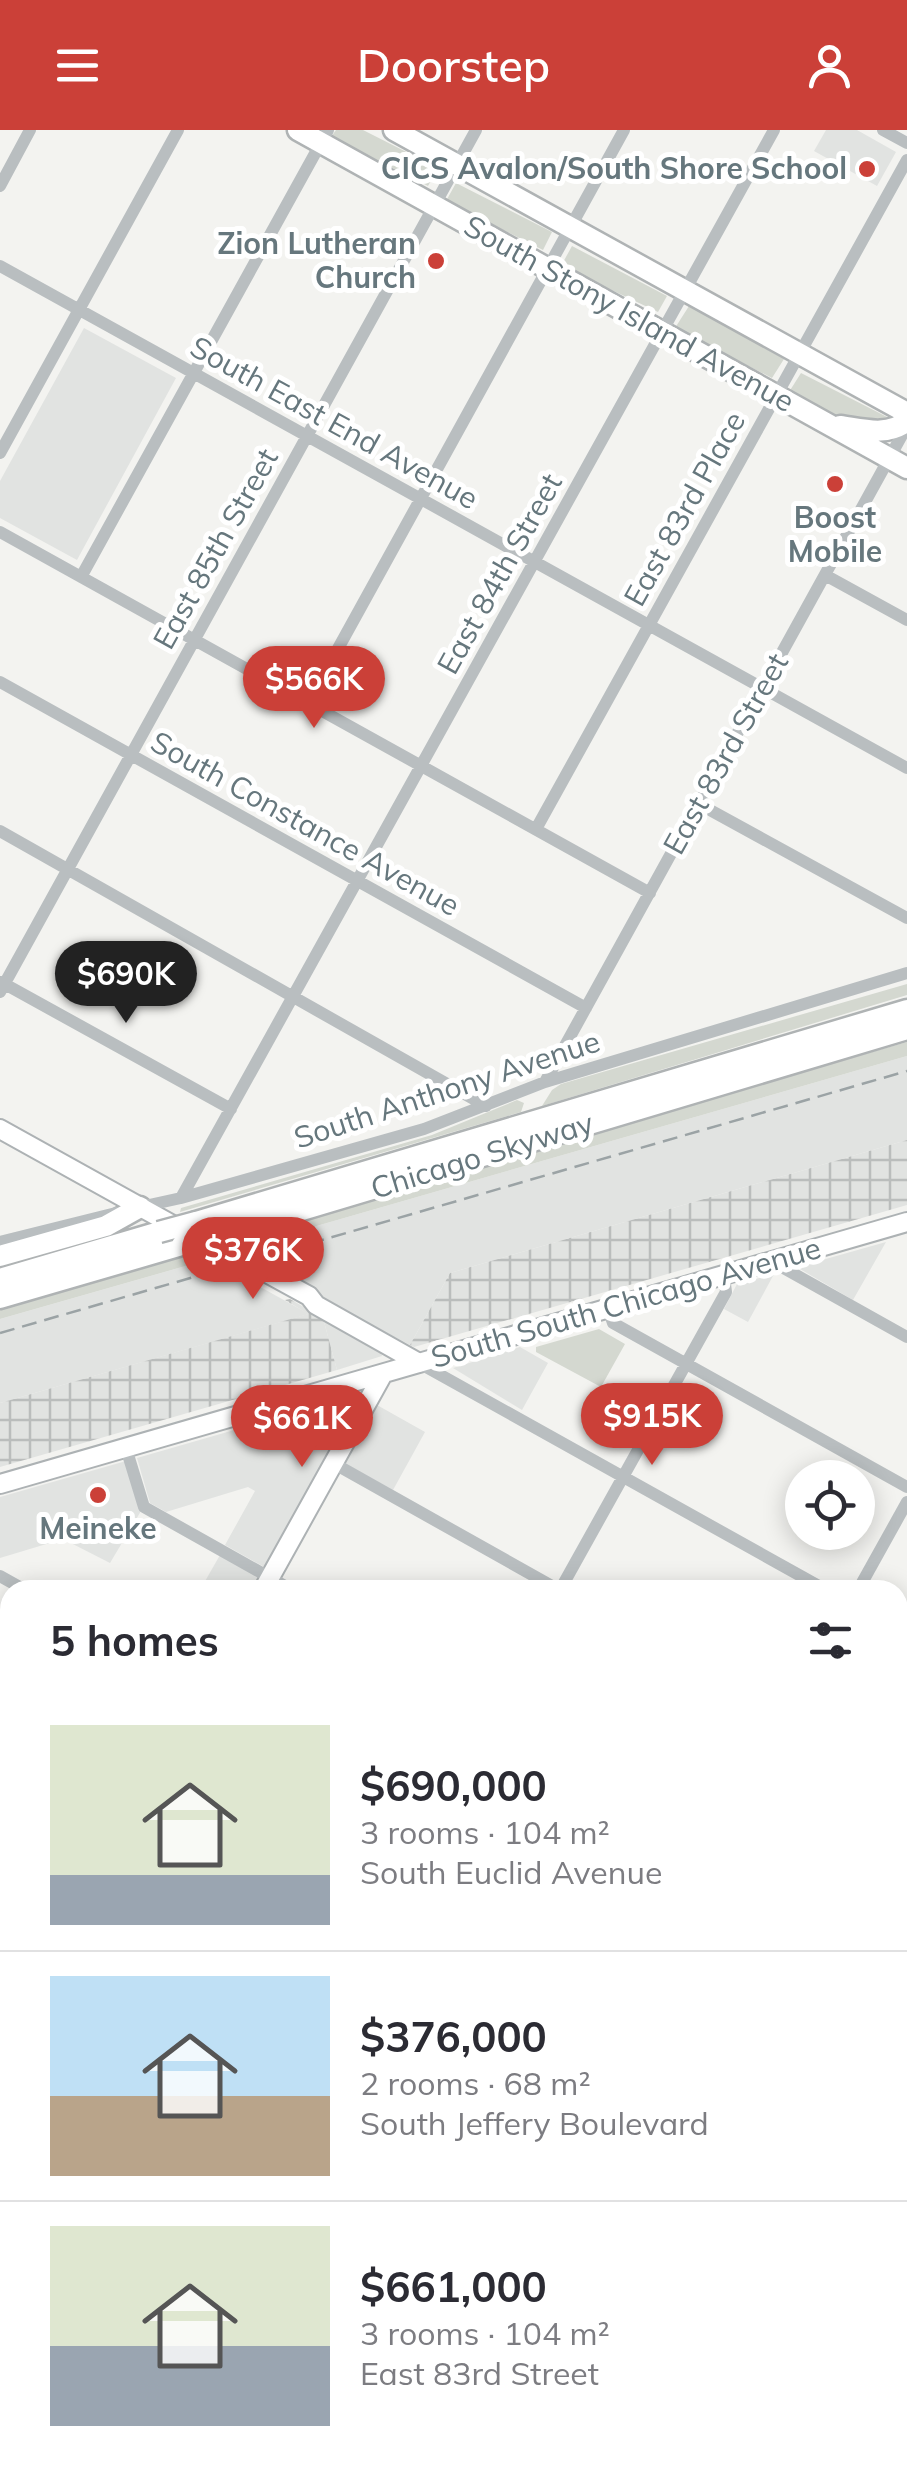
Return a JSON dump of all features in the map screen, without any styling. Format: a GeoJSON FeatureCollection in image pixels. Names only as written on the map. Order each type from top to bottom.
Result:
{"type":"FeatureCollection","features":[{"type":"Feature","properties":{"kind":"highway","name":"South Stony Island Avenue"},"geometry":{"type":"LineString","coordinates":[[298,130],[324,136],[434,206],[776,396],[901,458]]}},
{"type":"Feature","properties":{"kind":"highway","name":"South Stony Island Avenue"},"geometry":{"type":"LineString","coordinates":[[394,130],[907,413]]}},
{"type":"Feature","properties":{"kind":"highway"},"geometry":{"type":"LineString","coordinates":[[828,424],[877,431],[907,424]]}},
{"type":"Feature","properties":{"kind":"highway","name":"Chicago Skyway"},"geometry":{"type":"LineString","coordinates":[[0,1279],[907,1010]]}},
{"type":"Feature","properties":{"kind":"highway","name":"Chicago Skyway"},"geometry":{"type":"LineString","coordinates":[[0,1298],[182,1245],[217,1242],[528,1142],[907,1029]]}},
{"type":"Feature","properties":{"kind":"highway"},"geometry":{"type":"LineString","coordinates":[[0,1256],[106,1226],[140,1207]]}},
{"type":"Feature","properties":{"kind":"main road"},"geometry":{"type":"LineString","coordinates":[[0,1129],[140,1207],[217,1242],[229,1262],[304,1303],[316,1304],[419,1363]]}},
{"type":"Feature","properties":{"kind":"main road","name":"South South Chicago Avenue"},"geometry":{"type":"LineString","coordinates":[[0,1484],[907,1222]]}},
{"type":"Feature","properties":{"kind":"main road"},"geometry":{"type":"LineString","coordinates":[[268,1580],[383,1374]]}},
{"type":"Feature","properties":{"kind":"street"},"geometry":{"type":"LineString","coordinates":[[0,186],[30,130]]}},
{"type":"Feature","properties":{"kind":"street"},"geometry":{"type":"LineString","coordinates":[[0,453],[178,130]]}},
{"type":"Feature","properties":{"kind":"street","name":"East 85th Street"},"geometry":{"type":"LineString","coordinates":[[2,986],[476,130]]}},
{"type":"Feature","properties":{"kind":"street"},"geometry":{"type":"LineString","coordinates":[[308,703],[624,130]]}},
{"type":"Feature","properties":{"kind":"street","name":"East 84th Street"},"geometry":{"type":"LineString","coordinates":[[181,1198],[774,130]]}},
{"type":"Feature","properties":{"kind":"street"},"geometry":{"type":"LineString","coordinates":[[883,130],[907,143]]}},
{"type":"Feature","properties":{"kind":"street"},"geometry":{"type":"LineString","coordinates":[[81,577],[324,136]]}},
{"type":"Feature","properties":{"kind":"street","name":"East 83rd Place"},"geometry":{"type":"LineString","coordinates":[[536,830],[907,160]]}},
{"type":"Feature","properties":{"kind":"street","name":"South East End Avenue"},"geometry":{"type":"LineString","coordinates":[[0,266],[907,768]]}},
{"type":"Feature","properties":{"kind":"street","name":"East 83rd Street"},"geometry":{"type":"LineString","coordinates":[[545,1082],[826,575],[901,458],[907,424]]}},
{"type":"Feature","properties":{"kind":"street"},"geometry":{"type":"LineString","coordinates":[[0,532],[650,893]]}},
{"type":"Feature","properties":{"kind":"street"},"geometry":{"type":"LineString","coordinates":[[826,575],[907,620]]}},
{"type":"Feature","properties":{"kind":"street","name":"South Constance Avenue"},"geometry":{"type":"LineString","coordinates":[[0,682],[586,1008]]}},
{"type":"Feature","properties":{"kind":"street"},"geometry":{"type":"LineString","coordinates":[[699,804],[907,918]]}},
{"type":"Feature","properties":{"kind":"street"},"geometry":{"type":"LineString","coordinates":[[0,831],[486,1106]]}},
{"type":"Feature","properties":{"kind":"street"},"geometry":{"type":"LineString","coordinates":[[903,974],[907,962]]}},
{"type":"Feature","properties":{"kind":"street","name":"South Anthony Avenue"},"geometry":{"type":"LineString","coordinates":[[0,1242],[181,1198],[424,1129],[545,1082],[903,974]]}},
{"type":"Feature","properties":{"kind":"street"},"geometry":{"type":"LineString","coordinates":[[2,986],[231,1109]]}},
{"type":"Feature","properties":{"kind":"street"},"geometry":{"type":"LineString","coordinates":[[771,1262],[907,1337]]}},
{"type":"Feature","properties":{"kind":"street"},"geometry":{"type":"LineString","coordinates":[[566,1580],[726,1292],[724,1276]]}},
{"type":"Feature","properties":{"kind":"street"},"geometry":{"type":"LineString","coordinates":[[608,1308],[613,1323],[907,1486]]}},
{"type":"Feature","properties":{"kind":"street"},"geometry":{"type":"LineString","coordinates":[[383,1374],[396,1350]]}},
{"type":"Feature","properties":{"kind":"street"},"geometry":{"type":"LineString","coordinates":[[419,1363],[808,1580]]}},
{"type":"Feature","properties":{"kind":"street"},"geometry":{"type":"LineString","coordinates":[[126,1448],[144,1507],[260,1580]]}},
{"type":"Feature","properties":{"kind":"street"},"geometry":{"type":"LineString","coordinates":[[333,1464],[542,1580]]}},
{"type":"Feature","properties":{"kind":"street"},"geometry":{"type":"LineString","coordinates":[[864,1580],[907,1502]]}},
{"type":"Feature","properties":{"kind":"shaded area"},"geometry":{"type":"Polygon","coordinates":[[[336,130],[363,130],[438,168],[428,186],[331,137],[336,130]]]}},
{"type":"Feature","properties":{"kind":"shaded area","name":"CICS Avalon/South Shore School"},"geometry":{"type":"Polygon","coordinates":[[[826,130],[857,130],[896,152],[877,186],[814,151],[826,130]]]}},
{"type":"Feature","properties":{"kind":"shaded area"},"geometry":{"type":"Polygon","coordinates":[[[456,183],[552,232],[543,250],[446,201],[456,183]]]}},
{"type":"Feature","properties":{"kind":"shaded area"},"geometry":{"type":"Polygon","coordinates":[[[572,246],[667,296],[658,312],[561,266],[572,246]]]}},
{"type":"Feature","properties":{"kind":"shaded area"},"geometry":{"type":"Polygon","coordinates":[[[689,306],[784,359],[772,378],[675,328],[689,306]]]}},
{"type":"Feature","properties":{"kind":"shaded area"},"geometry":{"type":"Polygon","coordinates":[[[84,328],[176,378],[77,560],[0,518],[0,481],[84,328]]]}},
{"type":"Feature","properties":{"kind":"shaded area"},"geometry":{"type":"Polygon","coordinates":[[[801,373],[893,420],[850,423],[789,392],[801,373]]]}},
{"type":"Feature","properties":{"kind":"shaded area"},"geometry":{"type":"Polygon","coordinates":[[[907,984],[907,995],[542,1106],[561,1084],[907,984]]]}},
{"type":"Feature","properties":{"kind":"shaded area"},"geometry":{"type":"Polygon","coordinates":[[[907,1042],[907,1056],[240,1248],[231,1243],[645,1117],[907,1042]]]}},
{"type":"Feature","properties":{"kind":"shaded area"},"geometry":{"type":"Polygon","coordinates":[[[907,1056],[907,1140],[450,1273],[410,1345],[311,1293],[316,1290],[240,1248],[907,1056]]]}},
{"type":"Feature","properties":{"kind":"shaded area"},"geometry":{"type":"Polygon","coordinates":[[[517,1100],[524,1103],[521,1112],[180,1212],[181,1208],[432,1135],[517,1100]]]}},
{"type":"Feature","properties":{"kind":"shaded area"},"geometry":{"type":"Polygon","coordinates":[[[907,1140],[907,1205],[414,1347],[410,1345],[450,1273],[907,1140]]]}},
{"type":"Feature","properties":{"kind":"shaded area"},"geometry":{"type":"Polygon","coordinates":[[[886,1242],[853,1300],[800,1269],[801,1266],[886,1242]]]}},
{"type":"Feature","properties":{"kind":"shaded area"},"geometry":{"type":"Polygon","coordinates":[[[196,1253],[210,1259],[0,1319],[0,1309],[196,1253]]]}},
{"type":"Feature","properties":{"kind":"shaded area"},"geometry":{"type":"Polygon","coordinates":[[[210,1259],[309,1314],[0,1403],[0,1319],[210,1259]]]}},
{"type":"Feature","properties":{"kind":"shaded area"},"geometry":{"type":"Polygon","coordinates":[[[774,1274],[748,1322],[724,1309],[737,1284],[774,1274]]]}},
{"type":"Feature","properties":{"kind":"shaded area"},"geometry":{"type":"Polygon","coordinates":[[[290,1299],[323,1318],[337,1370],[0,1467],[0,1403],[308,1314],[285,1300],[290,1299]]]}},
{"type":"Feature","properties":{"kind":"shaded area"},"geometry":{"type":"Polygon","coordinates":[[[323,1318],[381,1352],[382,1356],[337,1370],[323,1318]]]}},
{"type":"Feature","properties":{"kind":"shaded area"},"geometry":{"type":"Polygon","coordinates":[[[599,1329],[625,1344],[601,1387],[536,1352],[536,1347],[599,1329]]]}},
{"type":"Feature","properties":{"kind":"shaded area"},"geometry":{"type":"Polygon","coordinates":[[[520,1347],[548,1363],[522,1410],[453,1368],[520,1347]]]}},
{"type":"Feature","properties":{"kind":"shaded area"},"geometry":{"type":"Polygon","coordinates":[[[349,1397],[357,1398],[357,1403],[266,1568],[225,1545],[255,1491],[248,1487],[166,1512],[150,1503],[137,1458],[349,1397]]]}},
{"type":"Feature","properties":{"kind":"shaded area"},"geometry":{"type":"Polygon","coordinates":[[[377,1405],[425,1432],[393,1490],[344,1463],[377,1405]]]}},
{"type":"Feature","properties":{"kind":"shaded area"},"geometry":{"type":"Polygon","coordinates":[[[126,1461],[141,1511],[110,1563],[63,1539],[0,1558],[0,1497],[126,1461]]]}},
{"type":"Feature","properties":{"kind":"shaded area"},"geometry":{"type":"Polygon","coordinates":[[[220,1555],[261,1578],[260,1580],[206,1580],[220,1555]]]}},
{"type":"Feature","properties":{"kind":"railway"},"geometry":{"type":"LineString","coordinates":[[0,1333],[907,1071]]}},
{"type":"Feature","properties":{"kind":"place","name":"CICS Avalon/South Shore School"},"geometry":{"type":"Point","coordinates":[867,169]}},
{"type":"Feature","properties":{"kind":"place","name":"Zion Lutheran Church"},"geometry":{"type":"Point","coordinates":[436,261]}},
{"type":"Feature","properties":{"kind":"place","name":"Boost Mobile"},"geometry":{"type":"Point","coordinates":[835,484]}},
{"type":"Feature","properties":{"kind":"place","name":"Meineke"},"geometry":{"type":"Point","coordinates":[98,1495]}}]}
